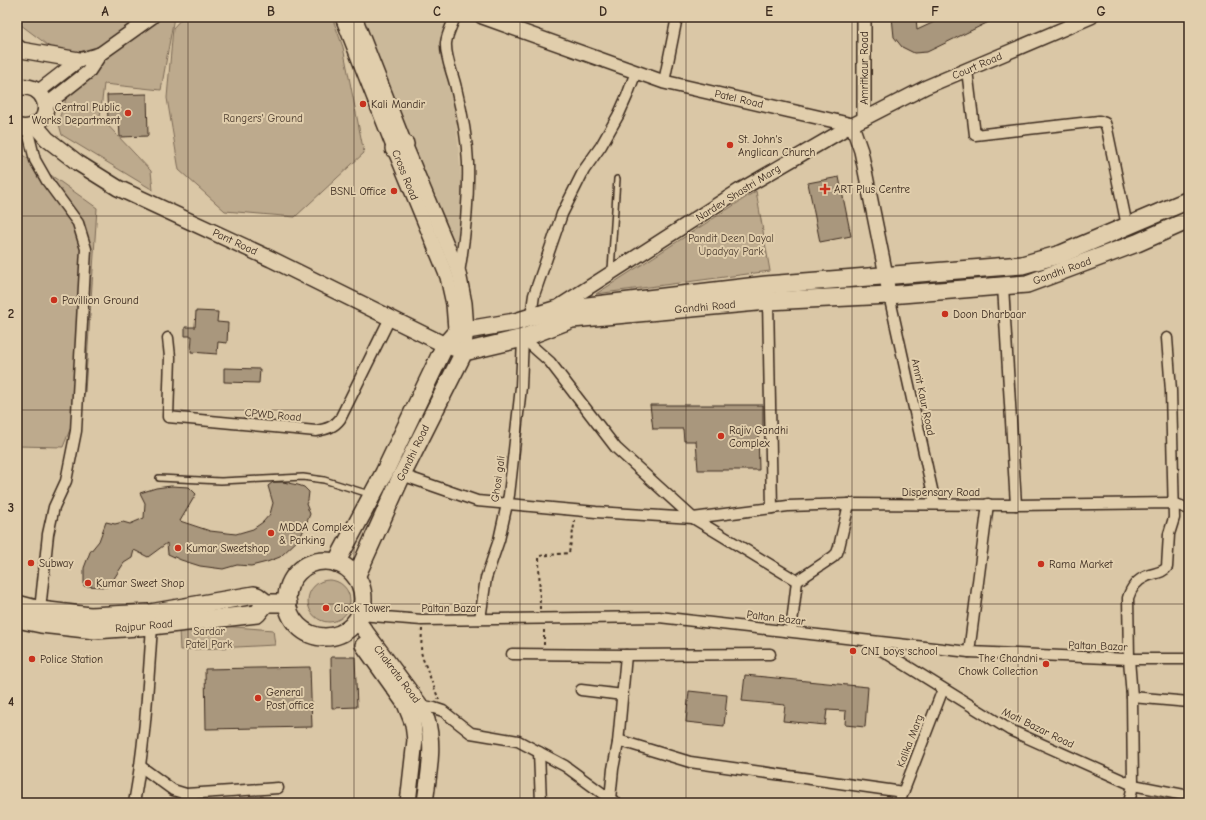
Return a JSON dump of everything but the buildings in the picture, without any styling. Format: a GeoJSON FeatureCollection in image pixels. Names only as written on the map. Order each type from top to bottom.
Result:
{"type":"FeatureCollection","features":[{"type":"Feature","properties":{"kind":"main road"},"geometry":{"type":"LineString","coordinates":[[17,48],[21,50],[79,60]]}},
{"type":"Feature","properties":{"kind":"main road"},"geometry":{"type":"LineString","coordinates":[[17,88],[23,86],[31,87],[38,91],[44,98],[46,105],[45,113],[41,120],[26,126]]}},
{"type":"Feature","properties":{"kind":"main road","name":"Pant Road"},"geometry":{"type":"LineString","coordinates":[[26,126],[47,139],[78,163],[118,188],[271,259],[390,318],[455,337],[464,352]]}},
{"type":"Feature","properties":{"kind":"main road","name":"Gandhi Road"},"geometry":{"type":"LineString","coordinates":[[336,563],[455,337],[515,322],[554,310],[766,285],[1022,265],[1061,254],[1189,200]]}},
{"type":"Feature","properties":{"kind":"main road","name":"Gandhi Road"},"geometry":{"type":"LineString","coordinates":[[356,577],[402,475],[464,352],[523,338],[572,319],[768,301],[889,295],[1027,284],[1137,243],[1189,220]]}},
{"type":"Feature","properties":{"kind":"main road"},"geometry":{"type":"LineString","coordinates":[[324,561],[336,563],[347,569],[356,577],[361,586],[363,596],[362,606],[356,621],[341,634],[330,637],[318,636],[307,632],[297,625],[291,615],[288,603],[288,591],[293,579],[301,570],[312,564],[324,561]]}},
{"type":"Feature","properties":{"kind":"main road","name":"Rajpur Road"},"geometry":{"type":"LineString","coordinates":[[17,604],[40,610],[90,616],[150,613],[254,595],[266,603],[288,603]]}},
{"type":"Feature","properties":{"kind":"main road","name":"Rajpur Road"},"geometry":{"type":"LineString","coordinates":[[17,619],[41,624],[95,630],[152,626],[257,614],[266,603]]}},
{"type":"Feature","properties":{"kind":"main road","name":"Chakrata Road"},"geometry":{"type":"LineString","coordinates":[[356,621],[420,705],[427,720],[430,739],[430,764],[425,803]]}},
{"type":"Feature","properties":{"kind":"main road","name":"Chakrata Road"},"geometry":{"type":"LineString","coordinates":[[356,621],[406,704],[413,724],[415,740],[408,803]]}},
{"type":"Feature","properties":{"kind":"street"},"geometry":{"type":"LineString","coordinates":[[38,91],[79,60],[100,54],[152,17]]}},
{"type":"Feature","properties":{"kind":"street","name":"Cross Road"},"geometry":{"type":"LineString","coordinates":[[342,17],[459,273],[465,303],[455,337]]}},
{"type":"Feature","properties":{"kind":"street","name":"Cross Road"},"geometry":{"type":"LineString","coordinates":[[355,17],[447,277],[453,304],[455,337]]}},
{"type":"Feature","properties":{"kind":"street"},"geometry":{"type":"LineString","coordinates":[[455,17],[446,43],[447,57],[456,87],[464,126],[468,163],[467,210],[459,273]]}},
{"type":"Feature","properties":{"kind":"street","name":"Patel Road"},"geometry":{"type":"LineString","coordinates":[[482,17],[664,82],[858,122]]}},
{"type":"Feature","properties":{"kind":"street"},"geometry":{"type":"LineString","coordinates":[[664,82],[677,17]]}},
{"type":"Feature","properties":{"kind":"street","name":"Amritkaur Road"},"geometry":{"type":"LineString","coordinates":[[858,122],[864,17]]}},
{"type":"Feature","properties":{"kind":"street","name":"Court Road"},"geometry":{"type":"LineString","coordinates":[[858,122],[926,87],[1092,17]]}},
{"type":"Feature","properties":{"kind":"street"},"geometry":{"type":"LineString","coordinates":[[46,105],[88,72],[100,54]]}},
{"type":"Feature","properties":{"kind":"street"},"geometry":{"type":"LineString","coordinates":[[967,70],[975,135],[1099,121],[1105,123],[1127,226]]}},
{"type":"Feature","properties":{"kind":"street"},"geometry":{"type":"LineString","coordinates":[[531,316],[534,295],[562,214],[584,170],[601,146],[619,114],[636,72]]}},
{"type":"Feature","properties":{"kind":"street"},"geometry":{"type":"LineString","coordinates":[[858,122],[861,151],[889,295]]}},
{"type":"Feature","properties":{"kind":"street","name":"Nardev Shastri Marg"},"geometry":{"type":"LineString","coordinates":[[554,310],[740,190],[858,122]]}},
{"type":"Feature","properties":{"kind":"street"},"geometry":{"type":"LineString","coordinates":[[26,126],[35,160],[47,181],[78,223],[86,249],[76,431],[66,481],[54,507],[48,534],[40,610]]}},
{"type":"Feature","properties":{"kind":"street"},"geometry":{"type":"LineString","coordinates":[[1003,286],[1016,504]]}},
{"type":"Feature","properties":{"kind":"street","name":"Amrit Kaur Road"},"geometry":{"type":"LineString","coordinates":[[889,295],[935,504]]}},
{"type":"Feature","properties":{"kind":"street"},"geometry":{"type":"LineString","coordinates":[[768,301],[772,508]]}},
{"type":"Feature","properties":{"kind":"street","name":"CPWD Road"},"geometry":{"type":"LineString","coordinates":[[168,338],[170,356],[168,418],[316,431],[335,426],[340,419],[390,318]]}},
{"type":"Feature","properties":{"kind":"street"},"geometry":{"type":"LineString","coordinates":[[455,337],[464,352]]}},
{"type":"Feature","properties":{"kind":"street"},"geometry":{"type":"LineString","coordinates":[[523,338],[550,362],[616,448],[693,518],[797,581]]}},
{"type":"Feature","properties":{"kind":"street","name":"Ghosi gali"},"geometry":{"type":"LineString","coordinates":[[480,619],[486,578],[499,540],[509,495],[521,387],[523,338]]}},
{"type":"Feature","properties":{"kind":"street"},"geometry":{"type":"LineString","coordinates":[[1129,803],[1133,785],[1132,697],[1128,598],[1130,591],[1139,580],[1146,576],[1164,571],[1167,567],[1169,534],[1174,518],[1171,399],[1167,338]]}},
{"type":"Feature","properties":{"kind":"street","name":"Dispensary Road"},"geometry":{"type":"LineString","coordinates":[[402,475],[477,501],[577,511],[693,518],[788,506],[849,504],[1173,503],[1189,509]]}},
{"type":"Feature","properties":{"kind":"street"},"geometry":{"type":"LineString","coordinates":[[791,631],[797,581],[837,552],[849,504]]}},
{"type":"Feature","properties":{"kind":"street"},"geometry":{"type":"LineString","coordinates":[[969,652],[988,504]]}},
{"type":"Feature","properties":{"kind":"street","name":"Paltan Bazar"},"geometry":{"type":"LineString","coordinates":[[356,621],[659,617],[969,652],[1130,659],[1189,659]]}},
{"type":"Feature","properties":{"kind":"street"},"geometry":{"type":"LineString","coordinates":[[134,803],[140,766],[152,626]]}},
{"type":"Feature","properties":{"kind":"street","name":"Moti Bazar Road"},"geometry":{"type":"LineString","coordinates":[[867,641],[1010,730],[1133,785],[1189,796]]}},
{"type":"Feature","properties":{"kind":"street"},"geometry":{"type":"LineString","coordinates":[[512,654],[770,654]]}},
{"type":"Feature","properties":{"kind":"street"},"geometry":{"type":"LineString","coordinates":[[613,801],[613,769],[618,743],[626,655]]}},
{"type":"Feature","properties":{"kind":"street","name":"Kalika Marg"},"geometry":{"type":"LineString","coordinates":[[899,803],[943,689]]}},
{"type":"Feature","properties":{"kind":"street"},"geometry":{"type":"LineString","coordinates":[[581,690],[623,695]]}},
{"type":"Feature","properties":{"kind":"street"},"geometry":{"type":"LineString","coordinates":[[1132,697],[1189,702]]}},
{"type":"Feature","properties":{"kind":"street"},"geometry":{"type":"LineString","coordinates":[[420,705],[443,711],[471,733],[514,740],[539,752],[565,766],[613,801]]}},
{"type":"Feature","properties":{"kind":"street"},"geometry":{"type":"LineString","coordinates":[[618,743],[621,741],[690,762],[903,792]]}},
{"type":"Feature","properties":{"kind":"street"},"geometry":{"type":"LineString","coordinates":[[539,752],[541,803]]}},
{"type":"Feature","properties":{"kind":"street"},"geometry":{"type":"LineString","coordinates":[[140,766],[173,790],[186,794],[278,788]]}},
{"type":"Feature","properties":{"kind":"lane"},"geometry":{"type":"LineString","coordinates":[[611,273],[617,180]]}},
{"type":"Feature","properties":{"kind":"lane"},"geometry":{"type":"LineString","coordinates":[[159,478],[221,481],[303,477],[324,480],[372,495]]}},
{"type":"Feature","properties":{"kind":"path"},"geometry":{"type":"LineString","coordinates":[[544,654],[539,556],[569,553],[577,511]]}},
{"type":"Feature","properties":{"kind":"path"},"geometry":{"type":"LineString","coordinates":[[422,620],[422,659],[443,711]]}},
{"type":"Feature","properties":{"kind":"shaded area"},"geometry":{"type":"Polygon","coordinates":[[[361,17],[447,17],[462,189],[457,249],[436,206],[361,17]]]}},
{"type":"Feature","properties":{"kind":"green space"},"geometry":{"type":"Polygon","coordinates":[[[17,17],[174,17],[161,90],[104,84],[100,117],[151,171],[153,190],[62,135],[58,121],[65,103],[69,64],[17,22],[17,17]]]}},
{"type":"Feature","properties":{"kind":"green space","name":"Rangers' Ground"},"geometry":{"type":"Polygon","coordinates":[[[183,17],[332,17],[343,47],[364,153],[295,217],[225,211],[179,170],[167,98],[173,28],[183,17]]]}},
{"type":"Feature","properties":{"kind":"green space","name":"Pavillion Ground"},"geometry":{"type":"Polygon","coordinates":[[[17,151],[97,208],[85,392],[63,447],[17,446],[17,151]]]}},
{"type":"Feature","properties":{"kind":"green space","name":"Pandit Deen Dayal Upadyay Park"},"geometry":{"type":"Polygon","coordinates":[[[756,191],[770,271],[596,294],[756,191]]]}},
{"type":"Feature","properties":{"kind":"green space"},"geometry":{"type":"Polygon","coordinates":[[[325,580],[333,580],[341,583],[347,589],[350,601],[347,613],[341,619],[333,622],[325,622],[317,619],[311,613],[308,605],[308,597],[311,589],[317,583],[325,580]]]}},
{"type":"Feature","properties":{"kind":"green space","name":"Sardar Patel Park"},"geometry":{"type":"Polygon","coordinates":[[[210,625],[273,630],[275,645],[180,650],[179,629],[210,625]]]}},
{"type":"Feature","properties":{"kind":"place","name":"Kali Mandir"},"geometry":{"type":"Point","coordinates":[363,104]}},
{"type":"Feature","properties":{"kind":"place","name":"Central Public Works Department"},"geometry":{"type":"Point","coordinates":[128,113]}},
{"type":"Feature","properties":{"kind":"place","name":"St. John's Anglican Church"},"geometry":{"type":"Point","coordinates":[730,145]}},
{"type":"Feature","properties":{"kind":"place","name":"ART Plus Centre"},"geometry":{"type":"Point","coordinates":[825,189]}},
{"type":"Feature","properties":{"kind":"place","name":"BSNL Office"},"geometry":{"type":"Point","coordinates":[394,191]}},
{"type":"Feature","properties":{"kind":"place","name":"Pavillion Ground"},"geometry":{"type":"Point","coordinates":[54,300]}},
{"type":"Feature","properties":{"kind":"place","name":"Doon Dharbaar"},"geometry":{"type":"Point","coordinates":[945,314]}},
{"type":"Feature","properties":{"kind":"place","name":"Rajiv Gandhi Complex"},"geometry":{"type":"Point","coordinates":[721,436]}},
{"type":"Feature","properties":{"kind":"place","name":"MDDA Complex & Parking"},"geometry":{"type":"Point","coordinates":[271,533]}},
{"type":"Feature","properties":{"kind":"place","name":"Kumar Sweetshop"},"geometry":{"type":"Point","coordinates":[178,548]}},
{"type":"Feature","properties":{"kind":"place","name":"Subway"},"geometry":{"type":"Point","coordinates":[31,563]}},
{"type":"Feature","properties":{"kind":"place","name":"Rama Market"},"geometry":{"type":"Point","coordinates":[1041,564]}},
{"type":"Feature","properties":{"kind":"place","name":"Kumar Sweet Shop"},"geometry":{"type":"Point","coordinates":[88,583]}},
{"type":"Feature","properties":{"kind":"place","name":"Clock Tower"},"geometry":{"type":"Point","coordinates":[326,608]}},
{"type":"Feature","properties":{"kind":"place","name":"CNI boys school"},"geometry":{"type":"Point","coordinates":[853,651]}},
{"type":"Feature","properties":{"kind":"place","name":"Police Station"},"geometry":{"type":"Point","coordinates":[32,659]}},
{"type":"Feature","properties":{"kind":"place","name":"The Chandni Chowk Collection"},"geometry":{"type":"Point","coordinates":[1046,664]}},
{"type":"Feature","properties":{"kind":"place","name":"General Post office"},"geometry":{"type":"Point","coordinates":[258,698]}}]}
